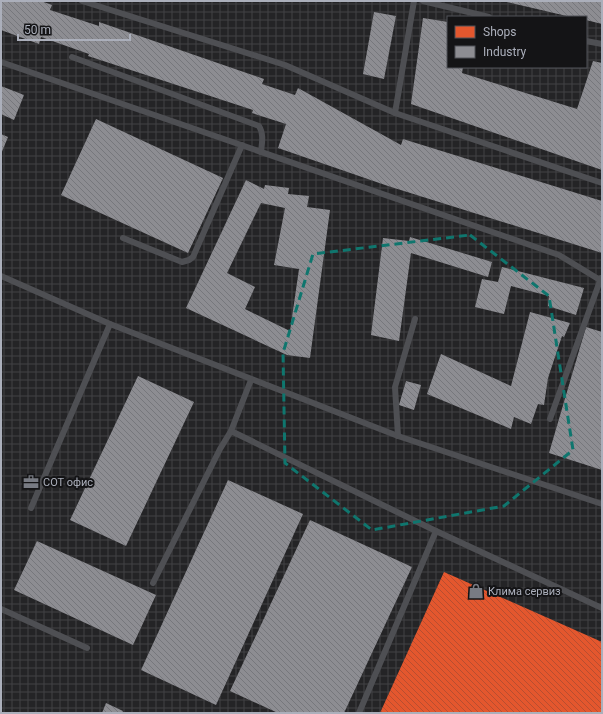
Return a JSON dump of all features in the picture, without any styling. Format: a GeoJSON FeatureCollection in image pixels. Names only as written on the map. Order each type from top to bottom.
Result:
{"type":"FeatureCollection","features":[{"type":"Feature","properties":{"kind":"lane"},"geometry":{"type":"LineString","coordinates":[[82,1],[285,65],[395,113],[602,183]]}},
{"type":"Feature","properties":{"kind":"lane"},"geometry":{"type":"LineString","coordinates":[[395,113],[414,1]]}},
{"type":"Feature","properties":{"kind":"lane"},"geometry":{"type":"LineString","coordinates":[[423,1],[485,16]]}},
{"type":"Feature","properties":{"kind":"lane"},"geometry":{"type":"LineString","coordinates":[[587,41],[602,44]]}},
{"type":"Feature","properties":{"kind":"lane"},"geometry":{"type":"LineString","coordinates":[[72,56],[259,126],[263,137],[261,152]]}},
{"type":"Feature","properties":{"kind":"lane"},"geometry":{"type":"LineString","coordinates":[[1,62],[560,255],[601,278],[550,419]]}},
{"type":"Feature","properties":{"kind":"lane"},"geometry":{"type":"LineString","coordinates":[[123,238],[182,262],[193,257],[242,145]]}},
{"type":"Feature","properties":{"kind":"lane"},"geometry":{"type":"LineString","coordinates":[[1,276],[110,324],[398,436],[602,504]]}},
{"type":"Feature","properties":{"kind":"lane"},"geometry":{"type":"LineString","coordinates":[[596,290],[602,295]]}},
{"type":"Feature","properties":{"kind":"lane"},"geometry":{"type":"LineString","coordinates":[[398,436],[395,387],[415,319]]}},
{"type":"Feature","properties":{"kind":"lane"},"geometry":{"type":"LineString","coordinates":[[31,508],[110,324]]}},
{"type":"Feature","properties":{"kind":"lane"},"geometry":{"type":"LineString","coordinates":[[153,583],[220,449],[231,431],[251,380]]}},
{"type":"Feature","properties":{"kind":"lane"},"geometry":{"type":"LineString","coordinates":[[231,431],[436,532],[602,608]]}},
{"type":"Feature","properties":{"kind":"lane"},"geometry":{"type":"LineString","coordinates":[[359,713],[436,532]]}},
{"type":"Feature","properties":{"kind":"lane"},"geometry":{"type":"LineString","coordinates":[[1,609],[86,648]]}},
{"type":"Feature","properties":{"kind":"highlighted area"},"geometry":{"type":"Polygon","coordinates":[[[470,235],[549,296],[573,450],[504,506],[372,530],[285,463],[283,353],[313,254],[470,235]]]}},
{"type":"Feature","properties":{"kind":"shaded area"},"geometry":{"type":"Polygon","coordinates":[[[1,1],[602,1],[602,713],[1,713],[1,1]]]}},
{"type":"Feature","properties":{"kind":"building: Shops"},"geometry":{"type":"Polygon","coordinates":[[[444,572],[602,642],[602,713],[380,713],[444,572]]]}},
{"type":"Feature","properties":{"kind":"building: Industry"},"geometry":{"type":"Polygon","coordinates":[[[1,1],[41,1],[52,5],[50,10],[99,26],[99,22],[264,79],[262,84],[295,95],[298,88],[401,145],[403,139],[602,201],[602,253],[388,186],[278,148],[286,124],[252,113],[253,110],[88,56],[89,54],[41,37],[39,44],[1,30],[1,1]]]}},
{"type":"Feature","properties":{"kind":"building: Industry"},"geometry":{"type":"Polygon","coordinates":[[[503,1],[602,1],[602,24],[587,20],[587,16],[567,16],[503,1]]]}},
{"type":"Feature","properties":{"kind":"building: Industry"},"geometry":{"type":"Polygon","coordinates":[[[374,12],[396,16],[384,79],[363,74],[374,12]]]}},
{"type":"Feature","properties":{"kind":"building: Industry"},"geometry":{"type":"Polygon","coordinates":[[[423,18],[447,22],[447,68],[463,68],[462,73],[577,109],[593,61],[602,63],[602,170],[411,104],[423,18]]]}},
{"type":"Feature","properties":{"kind":"building: Industry"},"geometry":{"type":"Polygon","coordinates":[[[1,86],[24,95],[14,120],[1,114],[1,86]]]}},
{"type":"Feature","properties":{"kind":"building: Industry"},"geometry":{"type":"Polygon","coordinates":[[[96,119],[223,178],[188,253],[61,195],[96,119]]]}},
{"type":"Feature","properties":{"kind":"building: Industry"},"geometry":{"type":"Polygon","coordinates":[[[1,134],[8,137],[1,154],[1,134]]]}},
{"type":"Feature","properties":{"kind":"building: Industry"},"geometry":{"type":"Polygon","coordinates":[[[246,180],[264,189],[265,185],[289,188],[288,194],[309,196],[307,207],[330,210],[310,358],[287,355],[186,308],[246,180]],[[261,203],[227,273],[255,287],[245,309],[290,331],[299,269],[274,265],[285,208],[261,203]]]}},
{"type":"Feature","properties":{"kind":"building: Industry"},"geometry":{"type":"Polygon","coordinates":[[[410,237],[492,262],[488,277],[411,253],[399,341],[371,335],[383,238],[409,241],[410,237]]]}},
{"type":"Feature","properties":{"kind":"building: Industry"},"geometry":{"type":"Polygon","coordinates":[[[502,267],[584,288],[576,315],[548,306],[549,296],[511,286],[504,314],[475,307],[482,279],[498,282],[502,267]]]}},
{"type":"Feature","properties":{"kind":"building: Industry"},"geometry":{"type":"Polygon","coordinates":[[[530,312],[570,323],[564,337],[562,336],[548,378],[544,405],[538,404],[531,424],[514,417],[511,429],[427,394],[441,354],[511,386],[530,312]]]}},
{"type":"Feature","properties":{"kind":"building: Industry"},"geometry":{"type":"Polygon","coordinates":[[[586,327],[602,332],[602,470],[549,453],[586,327]]]}},
{"type":"Feature","properties":{"kind":"building: Industry"},"geometry":{"type":"Polygon","coordinates":[[[138,376],[194,402],[126,546],[70,520],[138,376]]]}},
{"type":"Feature","properties":{"kind":"building: Industry"},"geometry":{"type":"Polygon","coordinates":[[[406,381],[421,385],[414,410],[399,405],[406,381]]]}},
{"type":"Feature","properties":{"kind":"building: Industry"},"geometry":{"type":"Polygon","coordinates":[[[228,480],[303,514],[216,705],[141,670],[228,480]]]}},
{"type":"Feature","properties":{"kind":"building: Industry"},"geometry":{"type":"Polygon","coordinates":[[[310,520],[412,567],[344,713],[278,713],[230,691],[310,520]]]}},
{"type":"Feature","properties":{"kind":"building: Industry"},"geometry":{"type":"Polygon","coordinates":[[[37,541],[156,595],[133,645],[14,590],[37,541]]]}},
{"type":"Feature","properties":{"kind":"building: Industry"},"geometry":{"type":"Polygon","coordinates":[[[106,703],[123,711],[122,713],[102,713],[106,703]]]}},
{"type":"Feature","properties":{"kind":"place","name":"СОТ офис"},"geometry":{"type":"Point","coordinates":[31,482]}},
{"type":"Feature","properties":{"kind":"place","name":"Клима сервиз"},"geometry":{"type":"Point","coordinates":[476,591]}}]}
